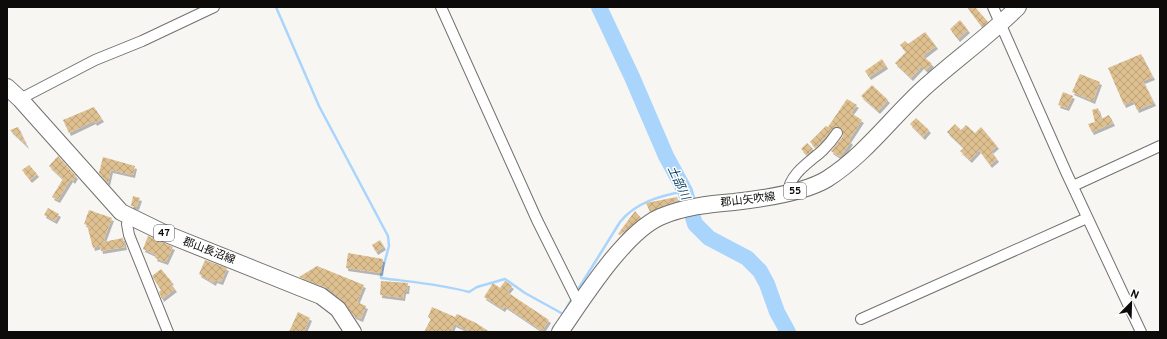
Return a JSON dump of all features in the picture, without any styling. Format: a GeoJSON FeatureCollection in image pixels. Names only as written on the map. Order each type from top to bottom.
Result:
{"type":"FeatureCollection","features":[{"type":"Feature","properties":{"kind":"main road","name":"郡山矢吹線"},"geometry":{"type":"LineString","coordinates":[[560,332],[625,243],[648,223],[660,217],[706,205],[788,193],[827,179],[858,155],[924,88],[1001,25],[1018,7]]}},
{"type":"Feature","properties":{"kind":"main road","name":"郡山長沼線"},"geometry":{"type":"LineString","coordinates":[[7,87],[20,99],[116,206],[129,216],[164,233],[321,296],[338,309],[353,332]]}},
{"type":"Feature","properties":{"kind":"street"},"geometry":{"type":"LineString","coordinates":[[20,99],[95,60],[142,41],[214,7]]}},
{"type":"Feature","properties":{"kind":"street"},"geometry":{"type":"LineString","coordinates":[[440,7],[537,220],[579,304]]}},
{"type":"Feature","properties":{"kind":"street"},"geometry":{"type":"LineString","coordinates":[[993,7],[1087,218],[1141,332]]}},
{"type":"Feature","properties":{"kind":"street"},"geometry":{"type":"LineString","coordinates":[[788,193],[790,184],[798,173],[824,149],[837,133]]}},
{"type":"Feature","properties":{"kind":"street"},"geometry":{"type":"LineString","coordinates":[[1073,186],[1160,146]]}},
{"type":"Feature","properties":{"kind":"street"},"geometry":{"type":"LineString","coordinates":[[129,216],[127,224],[128,235],[168,332]]}},
{"type":"Feature","properties":{"kind":"street"},"geometry":{"type":"LineString","coordinates":[[861,319],[1087,218]]}},
{"type":"Feature","properties":{"kind":"building"},"geometry":{"type":"Polygon","coordinates":[[[967,7],[975,7],[988,22],[982,27],[967,7]]]}},
{"type":"Feature","properties":{"kind":"building"},"geometry":{"type":"Polygon","coordinates":[[[960,20],[968,30],[958,39],[950,29],[960,20]]]}},
{"type":"Feature","properties":{"kind":"building"},"geometry":{"type":"Polygon","coordinates":[[[925,32],[936,46],[923,56],[932,64],[926,70],[922,66],[911,78],[895,63],[906,52],[900,45],[905,41],[908,44],[925,32]]]}},
{"type":"Feature","properties":{"kind":"building"},"geometry":{"type":"Polygon","coordinates":[[[1141,54],[1153,77],[1143,81],[1154,103],[1137,110],[1133,101],[1124,105],[1108,68],[1141,54]]]}},
{"type":"Feature","properties":{"kind":"building"},"geometry":{"type":"Polygon","coordinates":[[[882,59],[886,66],[869,77],[865,71],[882,59]]]}},
{"type":"Feature","properties":{"kind":"building"},"geometry":{"type":"Polygon","coordinates":[[[1080,74],[1100,82],[1093,101],[1072,92],[1080,74]]]}},
{"type":"Feature","properties":{"kind":"building"},"geometry":{"type":"Polygon","coordinates":[[[872,85],[888,100],[878,111],[861,96],[872,85]]]}},
{"type":"Feature","properties":{"kind":"building"},"geometry":{"type":"Polygon","coordinates":[[[1063,92],[1073,96],[1067,108],[1058,105],[1063,92]]]}},
{"type":"Feature","properties":{"kind":"building"},"geometry":{"type":"Polygon","coordinates":[[[847,99],[857,105],[851,113],[862,120],[849,140],[851,142],[840,157],[831,151],[843,136],[843,131],[840,127],[834,127],[816,148],[810,142],[826,126],[828,127],[847,99]]]}},
{"type":"Feature","properties":{"kind":"building"},"geometry":{"type":"Polygon","coordinates":[[[94,107],[102,119],[95,123],[94,121],[69,133],[63,120],[94,107]]]}},
{"type":"Feature","properties":{"kind":"building"},"geometry":{"type":"Polygon","coordinates":[[[1098,108],[1101,119],[1109,115],[1113,123],[1092,132],[1088,124],[1095,122],[1092,110],[1098,108]]]}},
{"type":"Feature","properties":{"kind":"building"},"geometry":{"type":"Polygon","coordinates":[[[916,118],[929,130],[923,137],[910,124],[916,118]]]}},
{"type":"Feature","properties":{"kind":"building"},"geometry":{"type":"Polygon","coordinates":[[[955,124],[961,130],[966,125],[975,133],[981,127],[997,146],[991,151],[997,159],[990,165],[979,150],[970,160],[960,151],[964,148],[947,132],[955,124]]]}},
{"type":"Feature","properties":{"kind":"building"},"geometry":{"type":"Polygon","coordinates":[[[18,127],[27,146],[10,130],[18,127]]]}},
{"type":"Feature","properties":{"kind":"building"},"geometry":{"type":"Polygon","coordinates":[[[807,143],[813,149],[807,155],[801,149],[807,143]]]}},
{"type":"Feature","properties":{"kind":"building"},"geometry":{"type":"Polygon","coordinates":[[[58,156],[76,176],[73,181],[71,179],[58,200],[52,197],[63,179],[49,166],[58,156]]]}},
{"type":"Feature","properties":{"kind":"building"},"geometry":{"type":"Polygon","coordinates":[[[103,157],[135,166],[133,175],[111,170],[108,183],[99,173],[103,157]]]}},
{"type":"Feature","properties":{"kind":"building"},"geometry":{"type":"Polygon","coordinates":[[[29,165],[37,174],[30,180],[22,170],[29,165]]]}},
{"type":"Feature","properties":{"kind":"building"},"geometry":{"type":"Polygon","coordinates":[[[133,196],[140,198],[137,207],[131,206],[133,196]]]}},
{"type":"Feature","properties":{"kind":"building"},"geometry":{"type":"Polygon","coordinates":[[[677,197],[678,200],[650,212],[646,203],[677,197]]]}},
{"type":"Feature","properties":{"kind":"building"},"geometry":{"type":"Polygon","coordinates":[[[48,208],[59,214],[55,221],[44,215],[48,208]]]}},
{"type":"Feature","properties":{"kind":"building"},"geometry":{"type":"Polygon","coordinates":[[[89,210],[112,218],[103,242],[123,238],[125,247],[101,251],[100,246],[93,248],[87,225],[84,224],[89,210]]]}},
{"type":"Feature","properties":{"kind":"building"},"geometry":{"type":"Polygon","coordinates":[[[635,211],[641,218],[620,235],[618,234],[635,211]]]}},
{"type":"Feature","properties":{"kind":"building"},"geometry":{"type":"Polygon","coordinates":[[[148,236],[173,247],[166,262],[155,258],[156,255],[143,249],[148,236]]]}},
{"type":"Feature","properties":{"kind":"building"},"geometry":{"type":"Polygon","coordinates":[[[380,240],[384,247],[376,252],[372,245],[380,240]]]}},
{"type":"Feature","properties":{"kind":"building"},"geometry":{"type":"Polygon","coordinates":[[[348,253],[383,259],[381,273],[346,268],[348,253]]]}},
{"type":"Feature","properties":{"kind":"building"},"geometry":{"type":"Polygon","coordinates":[[[205,260],[227,268],[221,282],[215,280],[214,283],[199,274],[205,260]]]}},
{"type":"Feature","properties":{"kind":"building"},"geometry":{"type":"Polygon","coordinates":[[[317,266],[364,285],[357,302],[366,306],[361,319],[354,316],[344,302],[327,288],[299,277],[317,266]]]}},
{"type":"Feature","properties":{"kind":"building"},"geometry":{"type":"Polygon","coordinates":[[[161,269],[172,282],[170,283],[175,289],[162,299],[159,292],[161,290],[152,276],[161,269]]]}},
{"type":"Feature","properties":{"kind":"building"},"geometry":{"type":"Polygon","coordinates":[[[381,281],[408,283],[407,291],[404,291],[403,298],[380,295],[381,281]]]}},
{"type":"Feature","properties":{"kind":"building"},"geometry":{"type":"Polygon","coordinates":[[[505,281],[512,286],[507,292],[549,320],[542,331],[505,306],[503,309],[484,297],[493,283],[500,288],[505,281]]]}},
{"type":"Feature","properties":{"kind":"building"},"geometry":{"type":"Polygon","coordinates":[[[432,307],[455,317],[457,314],[490,332],[471,332],[454,324],[451,332],[424,332],[431,319],[428,317],[432,307]]]}},
{"type":"Feature","properties":{"kind":"building"},"geometry":{"type":"Polygon","coordinates":[[[298,312],[310,318],[304,332],[289,332],[298,312]]]}},
{"type":"Feature","properties":{"kind":"waterway"},"geometry":{"type":"LineString","coordinates":[[276,7],[319,106],[388,236],[389,246],[381,278],[436,285],[469,292],[477,287],[505,279],[525,293],[563,314],[573,297]]}},
{"type":"Feature","properties":{"kind":"waterway","name":"土部川"},"geometry":{"type":"LineString","coordinates":[[599,7],[632,77],[666,156],[685,191],[695,224],[709,238],[747,258],[760,271],[767,284],[777,312],[788,332]]}},
{"type":"Feature","properties":{"kind":"waterway"},"geometry":{"type":"LineString","coordinates":[[577,291],[620,222],[626,215],[633,209],[649,201],[685,191]]}}]}
